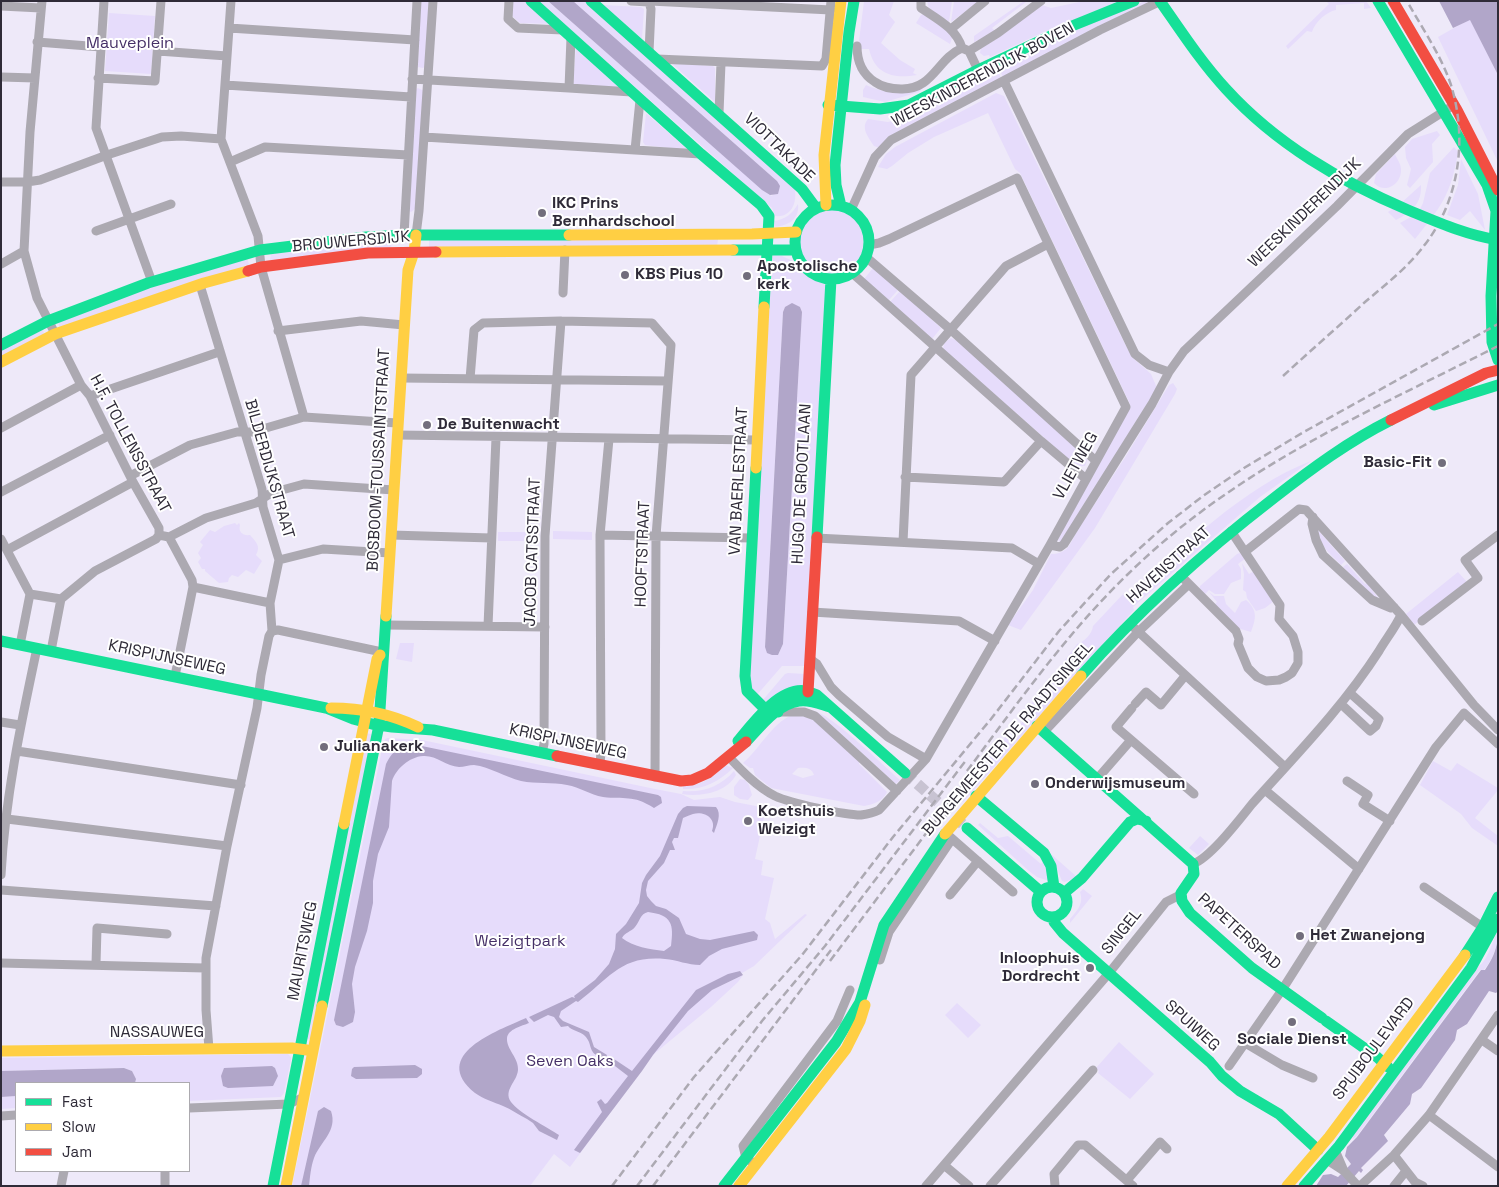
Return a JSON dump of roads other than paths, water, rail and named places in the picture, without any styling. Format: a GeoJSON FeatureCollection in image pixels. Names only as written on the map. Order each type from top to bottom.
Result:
{"type":"FeatureCollection","features":[{"type":"Feature","properties":{"kind":"street"},"geometry":{"type":"LineString","coordinates":[[104,1],[96,128],[152,282]]}},
{"type":"Feature","properties":{"kind":"street"},"geometry":{"type":"LineString","coordinates":[[98,78],[155,81],[161,1]]}},
{"type":"Feature","properties":{"kind":"street"},"geometry":{"type":"LineString","coordinates":[[231,1],[221,138],[258,236],[260,267],[304,417]]}},
{"type":"Feature","properties":{"kind":"street"},"geometry":{"type":"LineString","coordinates":[[410,235],[408,155],[417,1]]}},
{"type":"Feature","properties":{"kind":"street"},"geometry":{"type":"LineString","coordinates":[[410,235],[419,211],[433,1]]}},
{"type":"Feature","properties":{"kind":"street"},"geometry":{"type":"LineString","coordinates":[[509,1],[508,19],[518,28],[567,34]]}},
{"type":"Feature","properties":{"kind":"street"},"geometry":{"type":"LineString","coordinates":[[531,1],[701,154],[761,205],[769,216],[768,234]]}},
{"type":"Feature","properties":{"kind":"street","name":"VIOTTAKADE"},"geometry":{"type":"LineString","coordinates":[[591,1],[719,113],[821,207]]}},
{"type":"Feature","properties":{"kind":"street"},"geometry":{"type":"LineString","coordinates":[[631,1],[831,6],[826,59],[822,66],[673,60],[653,55],[649,39],[650,2]]}},
{"type":"Feature","properties":{"kind":"street"},"geometry":{"type":"LineString","coordinates":[[821,207],[828,104],[841,1]]}},
{"type":"Feature","properties":{"kind":"street"},"geometry":{"type":"LineString","coordinates":[[846,208],[821,207],[804,218],[796,232],[796,250],[801,261],[810,271],[822,277],[831,279],[843,277],[852,272],[859,267],[866,257],[869,245],[868,231],[864,223],[846,208],[836,185],[835,165],[854,1]]}},
{"type":"Feature","properties":{"kind":"street"},"geometry":{"type":"LineString","coordinates":[[921,1],[921,8],[959,38],[978,70]]}},
{"type":"Feature","properties":{"kind":"street"},"geometry":{"type":"LineString","coordinates":[[950,29],[985,1]]}},
{"type":"Feature","properties":{"kind":"street"},"geometry":{"type":"LineString","coordinates":[[857,46],[859,61],[869,77],[883,86],[904,89],[922,84],[932,76],[948,57],[998,34],[1041,1]]}},
{"type":"Feature","properties":{"kind":"street"},"geometry":{"type":"LineString","coordinates":[[828,104],[880,109],[901,107],[921,100],[978,70],[1072,26],[1134,1]]}},
{"type":"Feature","properties":{"kind":"street"},"geometry":{"type":"LineString","coordinates":[[1160,1],[1195,51],[1235,100],[1296,151],[1325,171],[1381,200],[1457,230],[1498,240]]}},
{"type":"Feature","properties":{"kind":"street","name":"WEESKINDERENDIJK BOVEN"},"geometry":{"type":"LineString","coordinates":[[846,208],[875,157],[891,140],[1160,1]]}},
{"type":"Feature","properties":{"kind":"street"},"geometry":{"type":"LineString","coordinates":[[1378,1],[1444,111],[1486,185],[1493,201],[1496,225],[1496,266],[1491,296],[1492,342],[1498,360]]}},
{"type":"Feature","properties":{"kind":"street"},"geometry":{"type":"LineString","coordinates":[[1393,1],[1454,105],[1498,190]]}},
{"type":"Feature","properties":{"kind":"street"},"geometry":{"type":"LineString","coordinates":[[1,6],[41,5]]}},
{"type":"Feature","properties":{"kind":"street","name":"H.F. TOLLENSSTRAAT"},"geometry":{"type":"LineString","coordinates":[[41,5],[27,182],[24,251],[37,298],[48,321],[81,385],[90,396],[132,479],[159,528],[192,580],[194,587]]}},
{"type":"Feature","properties":{"kind":"street"},"geometry":{"type":"LineString","coordinates":[[229,28],[416,40]]}},
{"type":"Feature","properties":{"kind":"street"},"geometry":{"type":"LineString","coordinates":[[567,34],[569,88]]}},
{"type":"Feature","properties":{"kind":"street"},"geometry":{"type":"LineString","coordinates":[[37,42],[101,47]]}},
{"type":"Feature","properties":{"kind":"street"},"geometry":{"type":"LineString","coordinates":[[158,51],[228,56]]}},
{"type":"Feature","properties":{"kind":"street","name":"VIOTTAKADE"},"geometry":{"type":"LineString","coordinates":[[719,113],[721,63]]}},
{"type":"Feature","properties":{"kind":"street"},"geometry":{"type":"LineString","coordinates":[[1,77],[35,78]]}},
{"type":"Feature","properties":{"kind":"street"},"geometry":{"type":"LineString","coordinates":[[412,79],[569,88],[636,96]]}},
{"type":"Feature","properties":{"kind":"street"},"geometry":{"type":"LineString","coordinates":[[1004,81],[1135,354],[1154,367],[1169,372]]}},
{"type":"Feature","properties":{"kind":"street"},"geometry":{"type":"LineString","coordinates":[[226,85],[411,97]]}},
{"type":"Feature","properties":{"kind":"street"},"geometry":{"type":"LineString","coordinates":[[635,150],[636,96]]}},
{"type":"Feature","properties":{"kind":"street","name":"WEESKINDERENDIJK"},"geometry":{"type":"LineString","coordinates":[[1050,545],[1060,547],[1064,544],[1152,404],[1169,372],[1184,351],[1337,206],[1408,134],[1454,105]]}},
{"type":"Feature","properties":{"kind":"street"},"geometry":{"type":"LineString","coordinates":[[1,182],[40,180],[162,137],[221,138]]}},
{"type":"Feature","properties":{"kind":"street"},"geometry":{"type":"LineString","coordinates":[[424,137],[701,154]]}},
{"type":"Feature","properties":{"kind":"street"},"geometry":{"type":"LineString","coordinates":[[230,162],[266,147],[408,155]]}},
{"type":"Feature","properties":{"kind":"street","name":"VLIETWEG"},"geometry":{"type":"LineString","coordinates":[[731,753],[744,772],[775,796],[814,807],[860,815],[879,810],[926,759],[1050,545],[1126,407],[1017,178],[889,239],[869,245]]}},
{"type":"Feature","properties":{"kind":"street"},"geometry":{"type":"LineString","coordinates":[[96,231],[170,204]]}},
{"type":"Feature","properties":{"kind":"street","name":"BROUWERSDIJK"},"geometry":{"type":"LineString","coordinates":[[1,345],[48,321],[152,282],[260,250],[366,237],[410,235],[768,234],[796,232]]}},
{"type":"Feature","properties":{"kind":"street"},"geometry":{"type":"LineString","coordinates":[[720,234],[721,250]]}},
{"type":"Feature","properties":{"kind":"street","name":"VAN BAERLESTRAAT"},"geometry":{"type":"LineString","coordinates":[[768,234],[751,538],[746,685],[747,690],[772,711]]}},
{"type":"Feature","properties":{"kind":"street","name":"BOSBOOM-TOUSSAINTSTRAAT"},"geometry":{"type":"LineString","coordinates":[[380,720],[384,660],[382,652],[410,235]]}},
{"type":"Feature","properties":{"kind":"street"},"geometry":{"type":"LineString","coordinates":[[903,542],[911,375],[1006,266],[1048,244]]}},
{"type":"Feature","properties":{"kind":"street"},"geometry":{"type":"LineString","coordinates":[[563,293],[565,250]]}},
{"type":"Feature","properties":{"kind":"street","name":"BROUWERSDIJK"},"geometry":{"type":"LineString","coordinates":[[1,362],[55,334],[200,285],[260,267],[368,253],[565,250],[796,250]]}},
{"type":"Feature","properties":{"kind":"street"},"geometry":{"type":"LineString","coordinates":[[1,264],[24,251]]}},
{"type":"Feature","properties":{"kind":"street"},"geometry":{"type":"LineString","coordinates":[[866,257],[951,330],[1096,461]]}},
{"type":"Feature","properties":{"kind":"street"},"geometry":{"type":"LineString","coordinates":[[852,272],[1086,479]]}},
{"type":"Feature","properties":{"kind":"street","name":"HUGO DE GROOTLAAN"},"geometry":{"type":"LineString","coordinates":[[808,692],[831,279]]}},
{"type":"Feature","properties":{"kind":"street","name":"BILDERDIJKSTRAAT"},"geometry":{"type":"LineString","coordinates":[[200,285],[262,489],[261,498],[278,560],[270,603],[272,631],[269,636],[241,785],[227,846],[205,968],[209,1049]]}},
{"type":"Feature","properties":{"kind":"street"},"geometry":{"type":"LineString","coordinates":[[278,331],[361,321],[404,324]]}},
{"type":"Feature","properties":{"kind":"street"},"geometry":{"type":"LineString","coordinates":[[470,379],[474,330],[483,323],[561,322]]}},
{"type":"Feature","properties":{"kind":"street","name":"HOOFTSTRAAT"},"geometry":{"type":"LineString","coordinates":[[561,322],[652,323],[671,345],[656,536],[655,776]]}},
{"type":"Feature","properties":{"kind":"street","name":"JACOB CATSSTRAAT"},"geometry":{"type":"LineString","coordinates":[[542,753],[544,744],[545,536],[561,322]]}},
{"type":"Feature","properties":{"kind":"street"},"geometry":{"type":"LineString","coordinates":[[90,396],[219,352]]}},
{"type":"Feature","properties":{"kind":"street"},"geometry":{"type":"LineString","coordinates":[[1411,412],[1486,373],[1498,370]]}},
{"type":"Feature","properties":{"kind":"street"},"geometry":{"type":"LineString","coordinates":[[401,378],[668,381]]}},
{"type":"Feature","properties":{"kind":"street"},"geometry":{"type":"LineString","coordinates":[[1,428],[81,385]]}},
{"type":"Feature","properties":{"kind":"street"},"geometry":{"type":"LineString","coordinates":[[1411,412],[1498,385]]}},
{"type":"Feature","properties":{"kind":"street","name":"HAVENSTRAAT"},"geometry":{"type":"LineString","coordinates":[[1137,630],[1180,575],[1235,535],[1321,462],[1380,426],[1411,412]]}},
{"type":"Feature","properties":{"kind":"street"},"geometry":{"type":"LineString","coordinates":[[7,550],[190,445],[237,432],[252,432],[304,417],[398,422]]}},
{"type":"Feature","properties":{"kind":"street"},"geometry":{"type":"LineString","coordinates":[[1,492],[110,435]]}},
{"type":"Feature","properties":{"kind":"street"},"geometry":{"type":"LineString","coordinates":[[397,435],[553,439],[757,440]]}},
{"type":"Feature","properties":{"kind":"street"},"geometry":{"type":"LineString","coordinates":[[488,626],[496,438]]}},
{"type":"Feature","properties":{"kind":"street"},"geometry":{"type":"LineString","coordinates":[[600,764],[600,535],[609,439]]}},
{"type":"Feature","properties":{"kind":"street"},"geometry":{"type":"LineString","coordinates":[[905,477],[1004,482],[1041,441]]}},
{"type":"Feature","properties":{"kind":"street"},"geometry":{"type":"LineString","coordinates":[[50,651],[61,599],[95,571],[156,539],[206,518],[256,503],[261,498],[272,493],[304,484],[394,490]]}},
{"type":"Feature","properties":{"kind":"street"},"geometry":{"type":"LineString","coordinates":[[1246,551],[1299,509],[1306,510],[1401,615],[1411,630],[1474,705],[1498,730]]}},
{"type":"Feature","properties":{"kind":"street"},"geometry":{"type":"LineString","coordinates":[[1313,517],[1312,524],[1316,540],[1323,555],[1372,600],[1394,608]]}},
{"type":"Feature","properties":{"kind":"street"},"geometry":{"type":"LineString","coordinates":[[391,535],[491,538]]}},
{"type":"Feature","properties":{"kind":"street"},"geometry":{"type":"LineString","coordinates":[[600,535],[751,538]]}},
{"type":"Feature","properties":{"kind":"street"},"geometry":{"type":"LineString","coordinates":[[1180,575],[1236,632],[1243,658],[1252,673],[1266,680],[1279,680],[1292,673],[1298,663],[1297,646],[1291,632],[1280,619],[1280,605],[1235,535]]}},
{"type":"Feature","properties":{"kind":"street"},"geometry":{"type":"LineString","coordinates":[[1422,621],[1478,578],[1465,560],[1498,535]]}},
{"type":"Feature","properties":{"kind":"street"},"geometry":{"type":"LineString","coordinates":[[816,538],[1012,548],[1039,564]]}},
{"type":"Feature","properties":{"kind":"street"},"geometry":{"type":"LineString","coordinates":[[1,539],[30,594],[20,645]]}},
{"type":"Feature","properties":{"kind":"street"},"geometry":{"type":"LineString","coordinates":[[278,560],[323,549],[390,553]]}},
{"type":"Feature","properties":{"kind":"street","name":"HAVENSTRAAT"},"geometry":{"type":"LineString","coordinates":[[1137,630],[1189,584]]}},
{"type":"Feature","properties":{"kind":"street"},"geometry":{"type":"LineString","coordinates":[[175,676],[194,587],[270,603]]}},
{"type":"Feature","properties":{"kind":"street"},"geometry":{"type":"LineString","coordinates":[[30,594],[61,599]]}},
{"type":"Feature","properties":{"kind":"street"},"geometry":{"type":"LineString","coordinates":[[812,612],[958,621],[995,641]]}},
{"type":"Feature","properties":{"kind":"street","name":"SINGEL"},"geometry":{"type":"LineString","coordinates":[[926,1186],[1109,973],[1166,902],[1180,895],[1184,885],[1194,874],[1193,864],[1202,859],[1341,704],[1398,623],[1401,615]]}},
{"type":"Feature","properties":{"kind":"street"},"geometry":{"type":"LineString","coordinates":[[385,624],[545,626]]}},
{"type":"Feature","properties":{"kind":"street"},"geometry":{"type":"LineString","coordinates":[[272,631],[278,630],[382,652]]}},
{"type":"Feature","properties":{"kind":"street"},"geometry":{"type":"LineString","coordinates":[[1137,630],[1285,767]]}},
{"type":"Feature","properties":{"kind":"street","name":"BURGEMEESTER DE RAADTSINGEL"},"geometry":{"type":"LineString","coordinates":[[724,1186],[751,1161],[846,1049],[860,1021],[866,986],[877,959],[884,924],[949,836],[1040,729],[1137,630]]}},
{"type":"Feature","properties":{"kind":"street","name":"KRISPIJNSEWEG"},"geometry":{"type":"LineString","coordinates":[[1,641],[326,708],[340,708],[401,728],[419,728],[682,781],[691,781],[702,777],[731,753]]}},
{"type":"Feature","properties":{"kind":"street"},"geometry":{"type":"LineString","coordinates":[[1,875],[7,819],[6,789],[17,751],[20,725],[36,648]]}},
{"type":"Feature","properties":{"kind":"street","name":"BOSBOOM-TOUSSAINTSTRAAT"},"geometry":{"type":"LineString","coordinates":[[366,717],[377,659],[382,652]]}},
{"type":"Feature","properties":{"kind":"street"},"geometry":{"type":"LineString","coordinates":[[810,658],[820,668],[831,687],[888,737],[926,759]]}},
{"type":"Feature","properties":{"kind":"street"},"geometry":{"type":"LineString","coordinates":[[1185,676],[1160,705],[1146,692],[1116,727],[1194,794]]}},
{"type":"Feature","properties":{"kind":"street"},"geometry":{"type":"LineString","coordinates":[[772,711],[778,699],[797,691],[808,692],[822,698],[905,773]]}},
{"type":"Feature","properties":{"kind":"street"},"geometry":{"type":"LineString","coordinates":[[1341,704],[1370,730],[1376,726],[1379,719],[1350,693]]}},
{"type":"Feature","properties":{"kind":"street"},"geometry":{"type":"LineString","coordinates":[[731,753],[737,742],[772,711],[798,701],[809,701],[830,707]]}},
{"type":"Feature","properties":{"kind":"street"},"geometry":{"type":"LineString","coordinates":[[772,711],[804,712],[814,716],[898,791]]}},
{"type":"Feature","properties":{"kind":"street"},"geometry":{"type":"LineString","coordinates":[[1229,1066],[1282,990],[1436,747],[1464,713],[1498,744]]}},
{"type":"Feature","properties":{"kind":"street","name":"MAURITSWEG"},"geometry":{"type":"LineString","coordinates":[[273,1186],[366,717]]}},
{"type":"Feature","properties":{"kind":"street","name":"MAURITSWEG"},"geometry":{"type":"LineString","coordinates":[[286,1186],[380,720]]}},
{"type":"Feature","properties":{"kind":"street"},"geometry":{"type":"LineString","coordinates":[[1,722],[20,725]]}},
{"type":"Feature","properties":{"kind":"street"},"geometry":{"type":"LineString","coordinates":[[1040,729],[1193,864]]}},
{"type":"Feature","properties":{"kind":"street"},"geometry":{"type":"LineString","coordinates":[[1097,779],[1131,740]]}},
{"type":"Feature","properties":{"kind":"street"},"geometry":{"type":"LineString","coordinates":[[17,751],[241,785]]}},
{"type":"Feature","properties":{"kind":"street"},"geometry":{"type":"LineString","coordinates":[[1347,781],[1368,795],[1364,804],[1390,821]]}},
{"type":"Feature","properties":{"kind":"street"},"geometry":{"type":"LineString","coordinates":[[1265,790],[1359,869]]}},
{"type":"Feature","properties":{"kind":"street"},"geometry":{"type":"LineString","coordinates":[[980,799],[1044,853],[1051,866],[1059,890],[1066,898],[1066,908],[1060,915],[1046,915],[1040,910],[1038,900],[1041,892],[1046,889],[1059,890],[1082,878],[1130,822],[1137,819],[1146,821]]}},
{"type":"Feature","properties":{"kind":"street"},"geometry":{"type":"LineString","coordinates":[[1127,804],[1130,822]]}},
{"type":"Feature","properties":{"kind":"street"},"geometry":{"type":"LineString","coordinates":[[7,819],[227,846]]}},
{"type":"Feature","properties":{"kind":"street"},"geometry":{"type":"LineString","coordinates":[[967,828],[1041,892]]}},
{"type":"Feature","properties":{"kind":"street"},"geometry":{"type":"LineString","coordinates":[[949,836],[1013,892]]}},
{"type":"Feature","properties":{"kind":"street"},"geometry":{"type":"LineString","coordinates":[[950,895],[978,861]]}},
{"type":"Feature","properties":{"kind":"street"},"geometry":{"type":"LineString","coordinates":[[1424,886],[1487,930]]}},
{"type":"Feature","properties":{"kind":"street"},"geometry":{"type":"LineString","coordinates":[[1,890],[216,906]]}},
{"type":"Feature","properties":{"kind":"street","name":"PAPETERSPAD"},"geometry":{"type":"LineString","coordinates":[[1180,895],[1181,902],[1190,913],[1252,968],[1384,1062]]}},
{"type":"Feature","properties":{"kind":"street","name":"SPUIBOULEVARD"},"geometry":{"type":"LineString","coordinates":[[1304,1186],[1335,1150],[1471,968],[1498,897]]}},
{"type":"Feature","properties":{"kind":"street","name":"SPUIWEG"},"geometry":{"type":"LineString","coordinates":[[1054,916],[1054,922],[1063,933],[1210,1062],[1222,1076],[1240,1091],[1279,1114],[1318,1150]]}},
{"type":"Feature","properties":{"kind":"street","name":"SPUIBOULEVARD"},"geometry":{"type":"LineString","coordinates":[[1287,1186],[1318,1150],[1384,1062],[1487,930],[1498,919]]}},
{"type":"Feature","properties":{"kind":"street"},"geometry":{"type":"LineString","coordinates":[[96,964],[97,928],[166,934]]}},
{"type":"Feature","properties":{"kind":"street"},"geometry":{"type":"LineString","coordinates":[[1,963],[205,968]]}},
{"type":"Feature","properties":{"kind":"street","name":"BURGEMEESTER DE RAADTSINGEL"},"geometry":{"type":"LineString","coordinates":[[751,1161],[743,1146],[837,1021],[849,993],[865,998]]}},
{"type":"Feature","properties":{"kind":"street"},"geometry":{"type":"LineString","coordinates":[[1327,1160],[1344,1171],[1357,1183],[1394,1155],[1429,1115],[1498,1015]]}},
{"type":"Feature","properties":{"kind":"street"},"geometry":{"type":"LineString","coordinates":[[1482,1040],[1498,1051]]}},
{"type":"Feature","properties":{"kind":"street"},"geometry":{"type":"LineString","coordinates":[[1245,1043],[1282,1065],[1313,1078]]}},
{"type":"Feature","properties":{"kind":"street","name":"NASSAUWEG"},"geometry":{"type":"LineString","coordinates":[[1,1051],[300,1048],[313,1051]]}},
{"type":"Feature","properties":{"kind":"street"},"geometry":{"type":"LineString","coordinates":[[1384,1062],[1392,1074]]}},
{"type":"Feature","properties":{"kind":"street"},"geometry":{"type":"LineString","coordinates":[[990,1186],[1093,1070]]}},
{"type":"Feature","properties":{"kind":"street"},"geometry":{"type":"LineString","coordinates":[[190,1108],[289,1104],[304,1097]]}},
{"type":"Feature","properties":{"kind":"street"},"geometry":{"type":"LineString","coordinates":[[1,1116],[15,1115]]}},
{"type":"Feature","properties":{"kind":"street"},"geometry":{"type":"LineString","coordinates":[[1429,1115],[1498,1167]]}},
{"type":"Feature","properties":{"kind":"street"},"geometry":{"type":"LineString","coordinates":[[1055,1186],[1054,1174],[1078,1146],[1085,1145],[1130,1183],[1160,1142],[1167,1149]]}},
{"type":"Feature","properties":{"kind":"street"},"geometry":{"type":"LineString","coordinates":[[1335,1150],[1344,1171]]}},
{"type":"Feature","properties":{"kind":"street"},"geometry":{"type":"LineString","coordinates":[[1394,1155],[1415,1182],[1423,1186]]}},
{"type":"Feature","properties":{"kind":"street","name":"BURGEMEESTER DE RAADTSINGEL"},"geometry":{"type":"LineString","coordinates":[[739,1186],[751,1161]]}},
{"type":"Feature","properties":{"kind":"street"},"geometry":{"type":"LineString","coordinates":[[944,1164],[969,1186]]}},
{"type":"Feature","properties":{"kind":"street"},"geometry":{"type":"LineString","coordinates":[[1394,1186],[1406,1171]]}},
{"type":"Feature","properties":{"kind":"street"},"geometry":{"type":"LineString","coordinates":[[61,1186],[64,1172]]}},
{"type":"Feature","properties":{"kind":"street"},"geometry":{"type":"LineString","coordinates":[[164,1172],[165,1186]]}},
{"type":"Feature","properties":{"kind":"street"},"geometry":{"type":"LineString","coordinates":[[267,1186],[273,1186]]}},
{"type":"Feature","properties":{"kind":"tunnel"},"geometry":{"type":"LineString","coordinates":[[905,773],[967,828]]}},
{"type":"Feature","properties":{"kind":"railway"},"geometry":{"type":"LineString","coordinates":[[1283,376],[1417,255],[1435,229],[1445,210],[1452,190],[1457,170],[1459,149],[1459,127],[1456,106],[1451,85],[1442,63],[1407,1]]}},
{"type":"Feature","properties":{"kind":"railway"},"geometry":{"type":"LineString","coordinates":[[612,1186],[694,1077],[802,955],[893,837],[991,719],[1059,631],[1111,574],[1168,523],[1244,468],[1302,433],[1498,324]]}},
{"type":"Feature","properties":{"kind":"railway"},"geometry":{"type":"LineString","coordinates":[[967,771],[1043,670],[1083,621],[1127,575],[1169,537],[1257,473],[1303,446],[1350,420],[1498,346]]}},
{"type":"Feature","properties":{"kind":"railway"},"geometry":{"type":"LineString","coordinates":[[637,1186],[762,1021],[825,946],[967,759]]}},
{"type":"Feature","properties":{"kind":"railway"},"geometry":{"type":"LineString","coordinates":[[830,961],[976,767]]}},
{"type":"Feature","properties":{"kind":"railway"},"geometry":{"type":"LineString","coordinates":[[653,1186],[831,950]]}},
{"type":"Feature","properties":{"kind":"place","name":"IKC Prins Bernhardschool"},"geometry":{"type":"Point","coordinates":[542,213]}},
{"type":"Feature","properties":{"kind":"place","name":"KBS Pius 10"},"geometry":{"type":"Point","coordinates":[625,275]}},
{"type":"Feature","properties":{"kind":"place","name":"Apostolische kerk"},"geometry":{"type":"Point","coordinates":[747,276]}},
{"type":"Feature","properties":{"kind":"place","name":"De Buitenwacht"},"geometry":{"type":"Point","coordinates":[427,425]}},
{"type":"Feature","properties":{"kind":"place","name":"Basic-Fit"},"geometry":{"type":"Point","coordinates":[1442,463]}},
{"type":"Feature","properties":{"kind":"place","name":"Julianakerk"},"geometry":{"type":"Point","coordinates":[324,747]}},
{"type":"Feature","properties":{"kind":"place","name":"Onderwijsmuseum"},"geometry":{"type":"Point","coordinates":[1035,784]}},
{"type":"Feature","properties":{"kind":"place","name":"Koetshuis Weizigt"},"geometry":{"type":"Point","coordinates":[748,821]}},
{"type":"Feature","properties":{"kind":"place","name":"Het Zwanejong"},"geometry":{"type":"Point","coordinates":[1300,936]}},
{"type":"Feature","properties":{"kind":"place","name":"Inloophuis Dordrecht"},"geometry":{"type":"Point","coordinates":[1090,968]}},
{"type":"Feature","properties":{"kind":"place","name":"Sociale Dienst"},"geometry":{"type":"Point","coordinates":[1292,1022]}},
{"type":"Feature","properties":{"kind":"park label","name":"Mauveplein"},"geometry":{"type":"Point","coordinates":[130,44]}},
{"type":"Feature","properties":{"kind":"park label","name":"Weizigtpark"},"geometry":{"type":"Point","coordinates":[520,942]}},
{"type":"Feature","properties":{"kind":"park label","name":"Seven Oaks"},"geometry":{"type":"Point","coordinates":[570,1062]}}]}
